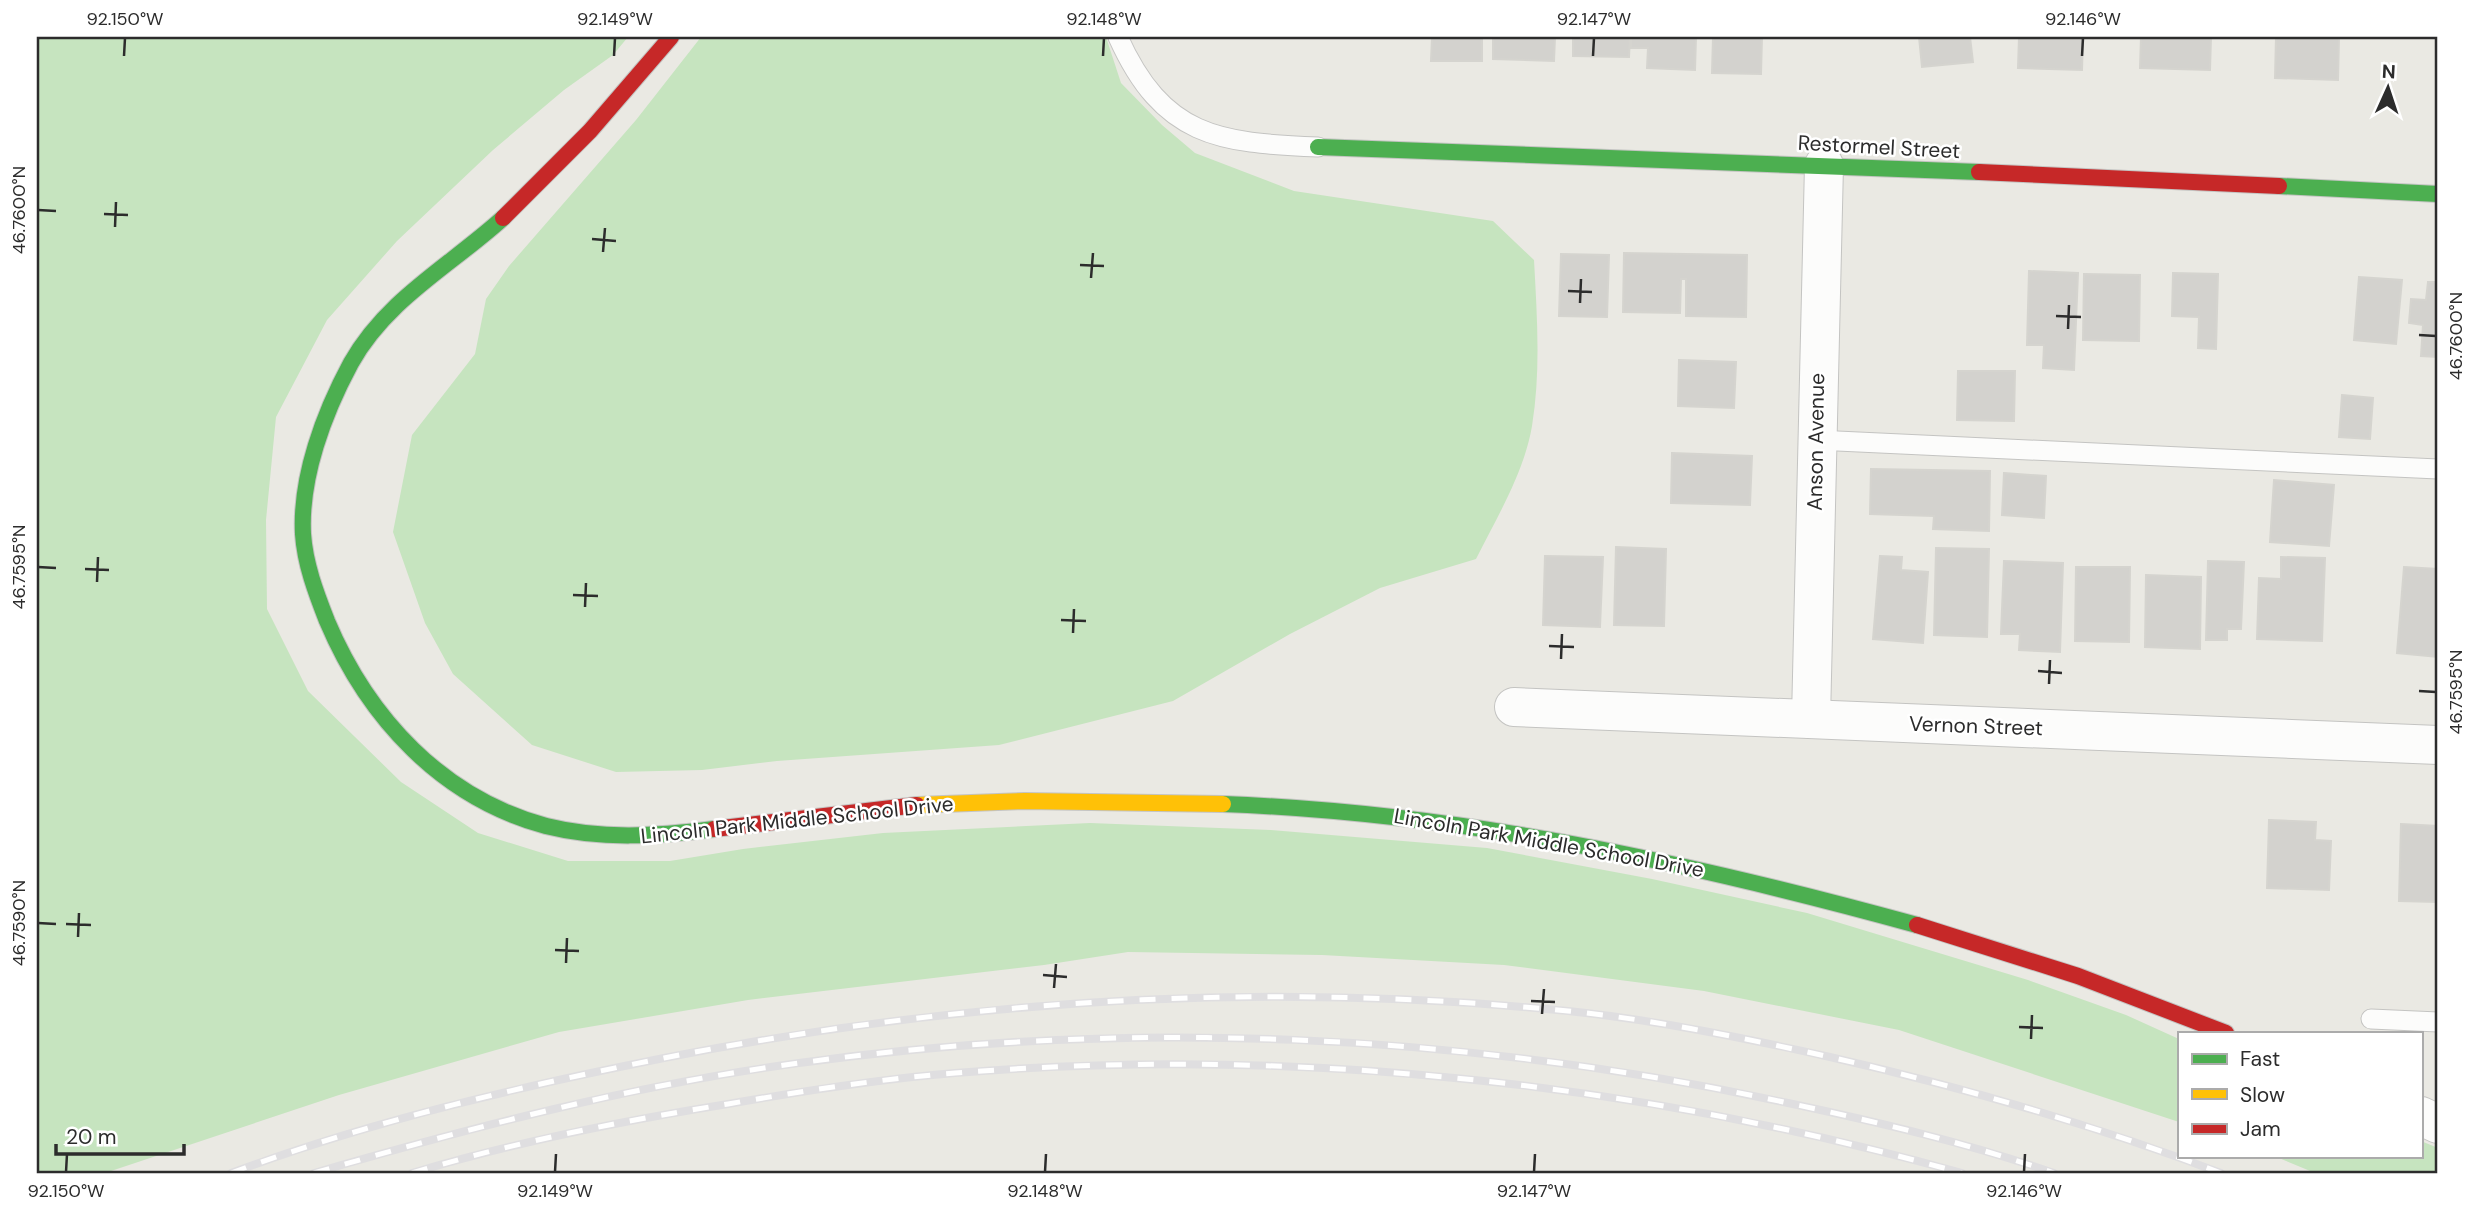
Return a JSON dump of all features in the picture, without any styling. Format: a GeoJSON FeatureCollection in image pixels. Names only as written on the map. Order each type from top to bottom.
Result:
{"type":"FeatureCollection","features":[{"type":"Feature","properties":{"kind":"street","name":"Lincoln Park Middle School Drive"},"geometry":{"type":"LineString","coordinates":[[671,37],[595,125],[536,186],[497,224],[377,324],[345,374],[324,425],[311,477],[302,531],[313,584],[330,632],[353,681],[385,724],[415,755],[457,786],[542,825],[588,834],[631,836],[682,833],[875,808],[1019,801],[1226,803],[1390,814],[1517,833],[1711,872],[1905,922],[1957,936],[2182,1014],[2224,1032]]}},
{"type":"Feature","properties":{"kind":"street","name":"Restormel Street"},"geometry":{"type":"LineString","coordinates":[[1318,147],[1824,165],[2438,194]]}},
{"type":"Feature","properties":{"kind":"street","name":"Anson Avenue"},"geometry":{"type":"LineString","coordinates":[[1811,719],[1824,165]]}},
{"type":"Feature","properties":{"kind":"street","name":"Vernon Street"},"geometry":{"type":"LineString","coordinates":[[1514,707],[2438,745]]}},
{"type":"Feature","properties":{"kind":"street"},"geometry":{"type":"LineString","coordinates":[[2422,1116],[2438,1124]]}},
{"type":"Feature","properties":{"kind":"lane"},"geometry":{"type":"LineString","coordinates":[[1118,37],[1133,70],[1157,99],[1183,120],[1213,136],[1246,144],[1318,147]]}},
{"type":"Feature","properties":{"kind":"lane"},"geometry":{"type":"LineString","coordinates":[[1816,440],[2438,469]]}},
{"type":"Feature","properties":{"kind":"lane"},"geometry":{"type":"LineString","coordinates":[[2371,1019],[2438,1022]]}},
{"type":"Feature","properties":{"kind":"green space"},"geometry":{"type":"Polygon","coordinates":[[[37,37],[628,37],[613,55],[564,90],[493,150],[397,241],[327,320],[276,417],[266,520],[267,609],[308,691],[401,782],[478,833],[568,861],[670,861],[743,849],[883,833],[1090,823],[1271,830],[1487,848],[1652,879],[1807,913],[2028,980],[2126,1015],[2178,1039],[2178,1122],[1899,1030],[1704,991],[1504,965],[1322,955],[1128,952],[1044,965],[748,1000],[559,1032],[339,1095],[105,1173],[37,1173],[37,37]]]}},
{"type":"Feature","properties":{"kind":"green space"},"geometry":{"type":"Polygon","coordinates":[[[701,37],[1106,37],[1121,83],[1162,125],[1195,153],[1294,191],[1493,221],[1534,260],[1537,385],[1532,426],[1523,461],[1476,559],[1380,588],[1290,634],[1173,701],[999,745],[777,761],[702,770],[616,772],[532,745],[453,674],[425,623],[393,532],[412,435],[475,354],[486,299],[509,266],[636,120],[701,37]]]}},
{"type":"Feature","properties":{"kind":"green space"},"geometry":{"type":"Polygon","coordinates":[[[2422,1141],[2438,1148],[2438,1173],[2315,1173],[2279,1158],[2422,1158],[2422,1141]]]}},
{"type":"Feature","properties":{"kind":"building"},"geometry":{"type":"Polygon","coordinates":[[[1432,37],[1482,37],[1482,61],[1431,61],[1432,37]]]}},
{"type":"Feature","properties":{"kind":"building"},"geometry":{"type":"Polygon","coordinates":[[[1493,37],[1555,37],[1554,61],[1493,59],[1493,37]]]}},
{"type":"Feature","properties":{"kind":"building"},"geometry":{"type":"Polygon","coordinates":[[[1573,37],[1630,37],[1629,57],[1573,56],[1573,37]]]}},
{"type":"Feature","properties":{"kind":"building"},"geometry":{"type":"Polygon","coordinates":[[[1631,37],[1696,37],[1695,70],[1647,68],[1648,48],[1631,48],[1631,37]]]}},
{"type":"Feature","properties":{"kind":"building"},"geometry":{"type":"Polygon","coordinates":[[[1713,37],[1762,37],[1761,74],[1712,73],[1713,37]]]}},
{"type":"Feature","properties":{"kind":"building"},"geometry":{"type":"Polygon","coordinates":[[[1919,37],[1970,37],[1973,62],[1922,67],[1919,37]]]}},
{"type":"Feature","properties":{"kind":"building"},"geometry":{"type":"Polygon","coordinates":[[[2019,37],[2083,37],[2082,70],[2018,68],[2019,37]]]}},
{"type":"Feature","properties":{"kind":"building"},"geometry":{"type":"Polygon","coordinates":[[[2141,37],[2211,37],[2210,70],[2140,68],[2141,37]]]}},
{"type":"Feature","properties":{"kind":"building"},"geometry":{"type":"Polygon","coordinates":[[[2276,37],[2339,37],[2338,80],[2275,78],[2276,37]]]}},
{"type":"Feature","properties":{"kind":"building"},"geometry":{"type":"Polygon","coordinates":[[[1624,253],[1747,255],[1746,317],[1686,316],[1686,279],[1681,279],[1680,313],[1623,312],[1624,253]]]}},
{"type":"Feature","properties":{"kind":"building"},"geometry":{"type":"Polygon","coordinates":[[[1561,254],[1609,255],[1607,317],[1559,316],[1561,254]]]}},
{"type":"Feature","properties":{"kind":"building"},"geometry":{"type":"Polygon","coordinates":[[[2029,271],[2078,273],[2074,370],[2043,368],[2044,345],[2027,345],[2029,271]]]}},
{"type":"Feature","properties":{"kind":"building"},"geometry":{"type":"Polygon","coordinates":[[[2173,273],[2218,274],[2216,349],[2198,348],[2199,317],[2172,316],[2173,273]]]}},
{"type":"Feature","properties":{"kind":"building"},"geometry":{"type":"Polygon","coordinates":[[[2084,274],[2140,275],[2139,341],[2083,340],[2084,274]]]}},
{"type":"Feature","properties":{"kind":"building"},"geometry":{"type":"Polygon","coordinates":[[[2359,277],[2402,280],[2396,344],[2354,340],[2359,277]]]}},
{"type":"Feature","properties":{"kind":"building"},"geometry":{"type":"Polygon","coordinates":[[[2428,282],[2438,282],[2438,357],[2421,356],[2423,325],[2409,323],[2411,299],[2426,300],[2428,282]]]}},
{"type":"Feature","properties":{"kind":"building"},"geometry":{"type":"Polygon","coordinates":[[[1679,360],[1736,362],[1734,408],[1678,406],[1679,360]]]}},
{"type":"Feature","properties":{"kind":"building"},"geometry":{"type":"Polygon","coordinates":[[[1958,371],[2015,371],[2014,421],[1957,420],[1958,371]]]}},
{"type":"Feature","properties":{"kind":"building"},"geometry":{"type":"Polygon","coordinates":[[[2342,395],[2373,398],[2370,439],[2339,437],[2342,395]]]}},
{"type":"Feature","properties":{"kind":"building"},"geometry":{"type":"Polygon","coordinates":[[[1672,453],[1752,456],[1750,505],[1671,503],[1672,453]]]}},
{"type":"Feature","properties":{"kind":"building"},"geometry":{"type":"Polygon","coordinates":[[[1871,469],[1990,471],[1989,531],[1933,529],[1934,516],[1870,514],[1871,469]]]}},
{"type":"Feature","properties":{"kind":"building"},"geometry":{"type":"Polygon","coordinates":[[[2004,473],[2046,476],[2044,518],[2002,515],[2004,473]]]}},
{"type":"Feature","properties":{"kind":"building"},"geometry":{"type":"Polygon","coordinates":[[[2274,480],[2334,485],[2329,546],[2270,542],[2274,480]]]}},
{"type":"Feature","properties":{"kind":"building"},"geometry":{"type":"Polygon","coordinates":[[[1616,547],[1666,549],[1664,626],[1614,625],[1616,547]]]}},
{"type":"Feature","properties":{"kind":"building"},"geometry":{"type":"Polygon","coordinates":[[[1936,548],[1989,549],[1987,637],[1934,635],[1936,548]]]}},
{"type":"Feature","properties":{"kind":"building"},"geometry":{"type":"Polygon","coordinates":[[[1545,556],[1603,557],[1600,627],[1543,625],[1545,556]]]}},
{"type":"Feature","properties":{"kind":"building"},"geometry":{"type":"Polygon","coordinates":[[[1880,556],[1902,557],[1901,570],[1928,572],[1923,643],[1873,639],[1880,556]]]}},
{"type":"Feature","properties":{"kind":"building"},"geometry":{"type":"Polygon","coordinates":[[[2281,557],[2325,558],[2322,641],[2257,639],[2259,578],[2281,579],[2281,557]]]}},
{"type":"Feature","properties":{"kind":"building"},"geometry":{"type":"Polygon","coordinates":[[[2004,561],[2063,563],[2060,652],[2019,650],[2020,634],[2001,634],[2004,561]]]}},
{"type":"Feature","properties":{"kind":"building"},"geometry":{"type":"Polygon","coordinates":[[[2208,561],[2244,562],[2241,629],[2227,629],[2227,640],[2206,640],[2208,561]]]}},
{"type":"Feature","properties":{"kind":"building"},"geometry":{"type":"Polygon","coordinates":[[[2076,567],[2130,567],[2129,642],[2075,641],[2076,567]]]}},
{"type":"Feature","properties":{"kind":"building"},"geometry":{"type":"Polygon","coordinates":[[[2404,567],[2438,569],[2438,657],[2397,653],[2404,567]]]}},
{"type":"Feature","properties":{"kind":"building"},"geometry":{"type":"Polygon","coordinates":[[[2146,575],[2201,577],[2200,649],[2145,647],[2146,575]]]}},
{"type":"Feature","properties":{"kind":"building"},"geometry":{"type":"Polygon","coordinates":[[[2269,820],[2316,822],[2315,840],[2331,841],[2329,890],[2267,888],[2269,820]]]}},
{"type":"Feature","properties":{"kind":"building"},"geometry":{"type":"Polygon","coordinates":[[[2401,824],[2438,826],[2437,902],[2399,901],[2401,824]]]}},
{"type":"Feature","properties":{"kind":"railway"},"geometry":{"type":"LineString","coordinates":[[231,1173],[337,1137],[500,1093],[664,1058],[777,1038],[1002,1009],[1227,997],[1341,997],[1454,1002],[1568,1011],[1700,1030],[1830,1057],[1978,1094],[2076,1123],[2178,1158]]}},
{"type":"Feature","properties":{"kind":"railway"},"geometry":{"type":"LineString","coordinates":[[314,1173],[554,1109],[737,1072],[923,1049],[1047,1040],[1171,1037],[1295,1040],[1419,1048],[1543,1061],[1666,1079],[1889,1126],[1988,1152],[2054,1173]]}},
{"type":"Feature","properties":{"kind":"railway"},"geometry":{"type":"LineString","coordinates":[[412,1173],[529,1142],[608,1125],[841,1086],[955,1073],[1082,1066],[1209,1064],[1336,1069],[1463,1079],[1589,1094],[1715,1115],[1839,1141],[1962,1173]]}},
{"type":"Feature","properties":{"kind":"railway"},"geometry":{"type":"LineString","coordinates":[[2179,1158],[2221,1173]]}},
{"type":"Feature","properties":{"kind":"traffic: fast"},"geometry":{"type":"LineString","coordinates":[[1318,147],[1979,172]]}},
{"type":"Feature","properties":{"kind":"traffic: fast"},"geometry":{"type":"LineString","coordinates":[[2279,186],[2438,194]]}},
{"type":"Feature","properties":{"kind":"traffic: fast"},"geometry":{"type":"LineString","coordinates":[[503,218],[421,284],[382,320],[366,340],[341,382],[323,424],[305,490],[303,534],[315,589],[344,657],[387,721],[413,749],[442,774],[474,796],[508,813],[546,826],[588,833],[651,835],[714,829]]}},
{"type":"Feature","properties":{"kind":"traffic: fast"},"geometry":{"type":"LineString","coordinates":[[1223,804],[1400,818],[1574,844],[1746,881],[1917,925]]}},
{"type":"Feature","properties":{"kind":"traffic: slow"},"geometry":{"type":"LineString","coordinates":[[917,805],[1025,801],[1223,804]]}},
{"type":"Feature","properties":{"kind":"traffic: jam"},"geometry":{"type":"LineString","coordinates":[[503,218],[590,131],[671,37]]}},
{"type":"Feature","properties":{"kind":"traffic: jam"},"geometry":{"type":"LineString","coordinates":[[1979,172],[2279,186]]}},
{"type":"Feature","properties":{"kind":"traffic: jam"},"geometry":{"type":"LineString","coordinates":[[714,829],[917,805]]}},
{"type":"Feature","properties":{"kind":"traffic: jam"},"geometry":{"type":"LineString","coordinates":[[1917,925],[2078,976],[2223,1032]]}}]}
